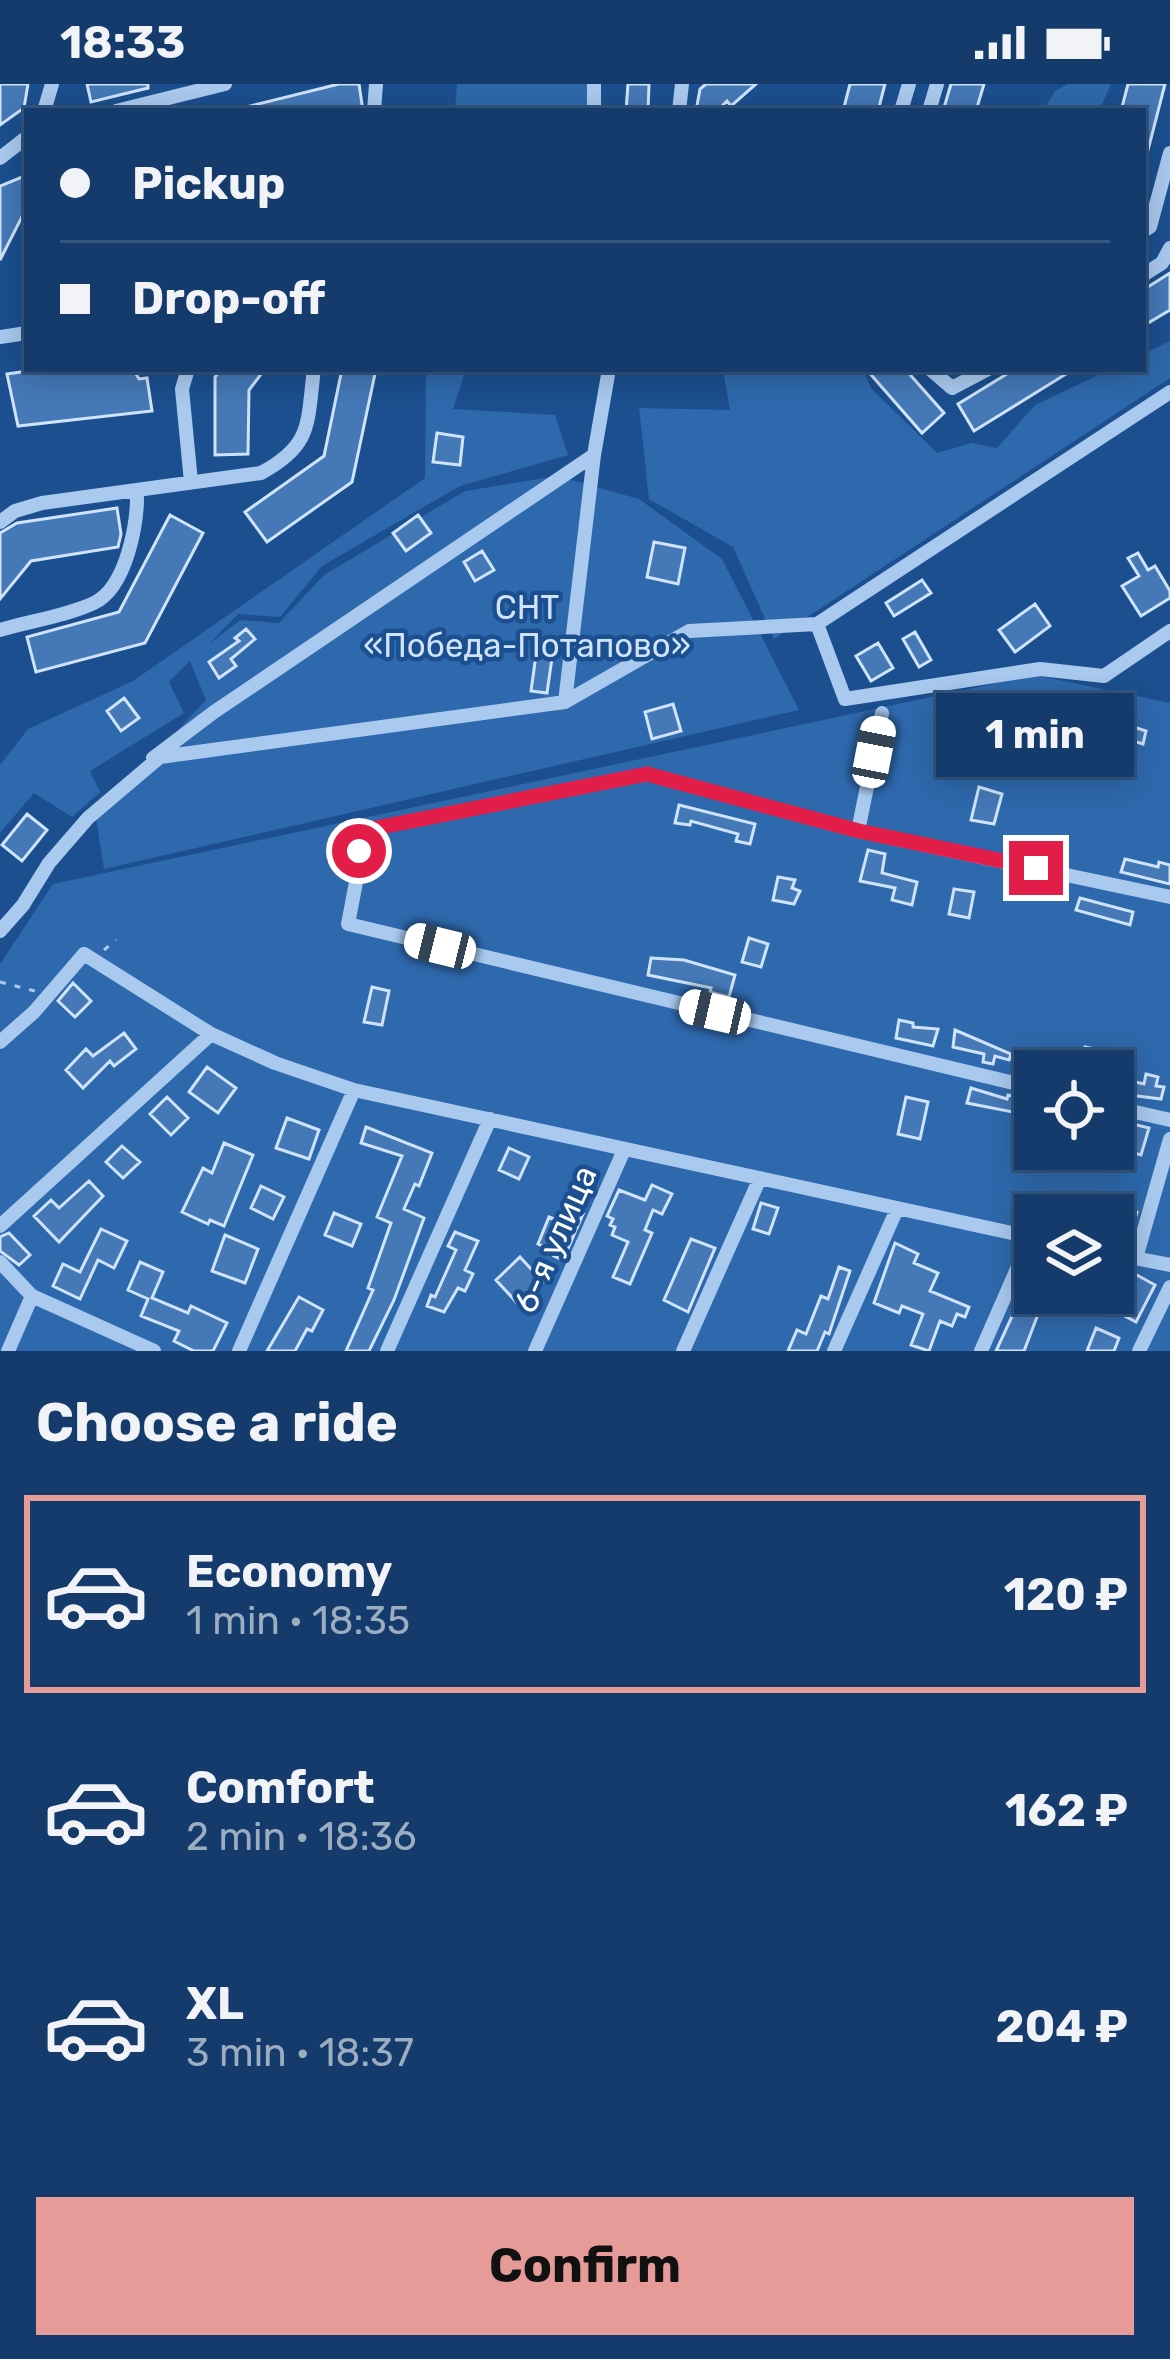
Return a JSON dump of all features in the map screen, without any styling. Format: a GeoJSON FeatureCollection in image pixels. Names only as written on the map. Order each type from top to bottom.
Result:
{"type":"FeatureCollection","features":[{"type":"Feature","properties":{"kind":"street"},"geometry":{"type":"LineString","coordinates":[[175,105],[225,84]]}},
{"type":"Feature","properties":{"kind":"street"},"geometry":{"type":"LineString","coordinates":[[0,158],[24,139]]}},
{"type":"Feature","properties":{"kind":"street"},"geometry":{"type":"LineString","coordinates":[[1170,153],[1146,229],[1170,238]]}},
{"type":"Feature","properties":{"kind":"street"},"geometry":{"type":"LineString","coordinates":[[1146,273],[1162,263],[1170,248]]}},
{"type":"Feature","properties":{"kind":"street"},"geometry":{"type":"LineString","coordinates":[[187,372],[182,389],[190,482]]}},
{"type":"Feature","properties":{"kind":"street"},"geometry":{"type":"LineString","coordinates":[[0,522],[15,511],[42,503],[260,473],[291,457],[306,430],[314,372]]}},
{"type":"Feature","properties":{"kind":"street"},"geometry":{"type":"LineString","coordinates":[[566,702],[594,455],[608,372]]}},
{"type":"Feature","properties":{"kind":"street"},"geometry":{"type":"LineString","coordinates":[[933,372],[952,388],[982,372]]}},
{"type":"Feature","properties":{"kind":"street"},"geometry":{"type":"LineString","coordinates":[[88,818],[160,757],[566,702],[689,631],[817,624],[1170,392]]}},
{"type":"Feature","properties":{"kind":"street"},"geometry":{"type":"LineString","coordinates":[[0,931],[49,863],[116,787],[214,712],[594,455]]}},
{"type":"Feature","properties":{"kind":"street"},"geometry":{"type":"LineString","coordinates":[[0,630],[93,603],[107,593],[138,523],[137,490]]}},
{"type":"Feature","properties":{"kind":"street"},"geometry":{"type":"LineString","coordinates":[[817,624],[844,699],[1040,669],[1104,676],[1170,631]]}},
{"type":"Feature","properties":{"kind":"street"},"geometry":{"type":"LineString","coordinates":[[859,831],[882,713]]}},
{"type":"Feature","properties":{"kind":"street"},"geometry":{"type":"LineString","coordinates":[[1014,1083],[348,924],[366,830],[647,774],[859,831],[1170,897]]}},
{"type":"Feature","properties":{"kind":"street"},"geometry":{"type":"LineString","coordinates":[[0,1042],[34,1012],[84,954],[211,1034],[275,1063],[354,1090],[1014,1234]]}},
{"type":"Feature","properties":{"kind":"street"},"geometry":{"type":"LineString","coordinates":[[0,1226],[211,1034]]}},
{"type":"Feature","properties":{"kind":"street"},"geometry":{"type":"LineString","coordinates":[[239,1351],[354,1090]]}},
{"type":"Feature","properties":{"kind":"street"},"geometry":{"type":"LineString","coordinates":[[1134,1111],[1170,1120]]}},
{"type":"Feature","properties":{"kind":"street"},"geometry":{"type":"LineString","coordinates":[[387,1351],[490,1119]]}},
{"type":"Feature","properties":{"kind":"street"},"geometry":{"type":"LineString","coordinates":[[1170,1139],[1136,1258],[1170,1265]]}},
{"type":"Feature","properties":{"kind":"street","name":"6-я улица"},"geometry":{"type":"LineString","coordinates":[[535,1351],[624,1150]]}},
{"type":"Feature","properties":{"kind":"street"},"geometry":{"type":"LineString","coordinates":[[683,1351],[760,1178]]}},
{"type":"Feature","properties":{"kind":"street"},"geometry":{"type":"LineString","coordinates":[[834,1351],[897,1209]]}},
{"type":"Feature","properties":{"kind":"street"},"geometry":{"type":"LineString","coordinates":[[0,1262],[32,1296],[154,1351]]}},
{"type":"Feature","properties":{"kind":"street"},"geometry":{"type":"LineString","coordinates":[[981,1351],[1014,1279]]}},
{"type":"Feature","properties":{"kind":"street"},"geometry":{"type":"LineString","coordinates":[[1139,1351],[1170,1287]]}},
{"type":"Feature","properties":{"kind":"street"},"geometry":{"type":"LineString","coordinates":[[8,1351],[32,1296]]}},
{"type":"Feature","properties":{"kind":"path"},"geometry":{"type":"LineString","coordinates":[[0,982],[34,992]]}},
{"type":"Feature","properties":{"kind":"green space"},"geometry":{"type":"Polygon","coordinates":[[[457,84],[589,84],[588,108],[455,108],[457,84]]]}},
{"type":"Feature","properties":{"kind":"green space"},"geometry":{"type":"Polygon","coordinates":[[[1068,84],[1111,84],[1100,108],[1045,108],[1055,91],[1068,84]]]}},
{"type":"Feature","properties":{"kind":"green space"},"geometry":{"type":"Polygon","coordinates":[[[1170,341],[1170,378],[774,639],[733,547],[649,499],[639,408],[730,410],[724,372],[864,372],[871,388],[937,453],[971,443],[997,448],[1035,405],[1105,372],[1146,372],[1146,353],[1170,341]]]}},
{"type":"Feature","properties":{"kind":"green space","name":"СНТ «Победа-Потапово»"},"geometry":{"type":"Polygon","coordinates":[[[426,372],[465,372],[453,409],[555,415],[568,455],[460,486],[322,566],[280,617],[238,614],[209,644],[240,620],[279,623],[324,575],[465,491],[557,476],[639,499],[722,559],[799,710],[104,869],[96,818],[206,700],[190,661],[169,682],[184,713],[90,771],[100,792],[72,817],[34,793],[0,833],[0,765],[28,729],[133,681],[425,478],[426,372]]]}},
{"type":"Feature","properties":{"kind":"green space"},"geometry":{"type":"Polygon","coordinates":[[[1035,675],[1170,703],[1170,1351],[0,1351],[0,964],[53,884],[1035,675]]]}},
{"type":"Feature","properties":{"kind":"building"},"geometry":{"type":"Polygon","coordinates":[[[0,84],[28,84],[24,108],[0,125],[0,84]]]}},
{"type":"Feature","properties":{"kind":"building"},"geometry":{"type":"Polygon","coordinates":[[[87,84],[148,84],[148,88],[91,102],[87,84]]]}},
{"type":"Feature","properties":{"kind":"building"},"geometry":{"type":"Polygon","coordinates":[[[339,84],[359,84],[363,108],[246,108],[339,84]]]}},
{"type":"Feature","properties":{"kind":"building"},"geometry":{"type":"Polygon","coordinates":[[[628,84],[649,84],[648,108],[626,108],[628,84]]]}},
{"type":"Feature","properties":{"kind":"building"},"geometry":{"type":"Polygon","coordinates":[[[706,84],[756,84],[731,106],[727,101],[720,108],[697,108],[700,89],[706,84]]]}},
{"type":"Feature","properties":{"kind":"building"},"geometry":{"type":"Polygon","coordinates":[[[850,84],[885,84],[879,108],[844,108],[850,84]]]}},
{"type":"Feature","properties":{"kind":"building"},"geometry":{"type":"Polygon","coordinates":[[[951,84],[984,84],[977,108],[944,108],[951,84]]]}},
{"type":"Feature","properties":{"kind":"building"},"geometry":{"type":"Polygon","coordinates":[[[1128,84],[1165,84],[1147,154],[1146,108],[1122,108],[1128,84]]]}},
{"type":"Feature","properties":{"kind":"building"},"geometry":{"type":"Polygon","coordinates":[[[24,176],[24,213],[0,260],[0,186],[24,176]]]}},
{"type":"Feature","properties":{"kind":"building"},"geometry":{"type":"Polygon","coordinates":[[[1170,273],[1170,310],[1146,324],[1146,288],[1170,273]]]}},
{"type":"Feature","properties":{"kind":"building"},"geometry":{"type":"Polygon","coordinates":[[[135,372],[139,379],[147,378],[152,411],[18,426],[7,374],[135,372]]]}},
{"type":"Feature","properties":{"kind":"building"},"geometry":{"type":"Polygon","coordinates":[[[219,372],[263,372],[249,390],[248,454],[215,455],[219,372]]]}},
{"type":"Feature","properties":{"kind":"building"},"geometry":{"type":"Polygon","coordinates":[[[341,372],[375,372],[352,482],[267,542],[245,512],[324,456],[341,372]]]}},
{"type":"Feature","properties":{"kind":"building"},"geometry":{"type":"Polygon","coordinates":[[[869,372],[908,372],[944,413],[922,433],[869,372]]]}},
{"type":"Feature","properties":{"kind":"building"},"geometry":{"type":"Polygon","coordinates":[[[1010,372],[1069,372],[974,431],[958,404],[1010,372]]]}},
{"type":"Feature","properties":{"kind":"building"},"geometry":{"type":"Polygon","coordinates":[[[437,433],[463,437],[460,465],[433,462],[437,433]]]}},
{"type":"Feature","properties":{"kind":"building"},"geometry":{"type":"Polygon","coordinates":[[[117,508],[118,547],[31,561],[0,599],[0,533],[17,523],[117,508]]]}},
{"type":"Feature","properties":{"kind":"building"},"geometry":{"type":"Polygon","coordinates":[[[170,515],[203,533],[145,643],[36,672],[27,637],[119,612],[170,515]]]}},
{"type":"Feature","properties":{"kind":"building"},"geometry":{"type":"Polygon","coordinates":[[[418,515],[431,533],[406,551],[393,533],[418,515]]]}},
{"type":"Feature","properties":{"kind":"building"},"geometry":{"type":"Polygon","coordinates":[[[654,542],[685,548],[678,584],[647,577],[654,542]]]}},
{"type":"Feature","properties":{"kind":"building"},"geometry":{"type":"Polygon","coordinates":[[[482,551],[494,570],[475,581],[464,562],[482,551]]]}},
{"type":"Feature","properties":{"kind":"building"},"geometry":{"type":"Polygon","coordinates":[[[1138,553],[1148,570],[1155,566],[1170,591],[1170,598],[1141,616],[1122,586],[1139,576],[1128,558],[1138,553]]]}},
{"type":"Feature","properties":{"kind":"building"},"geometry":{"type":"Polygon","coordinates":[[[922,580],[931,593],[894,616],[886,603],[922,580]]]}},
{"type":"Feature","properties":{"kind":"building"},"geometry":{"type":"Polygon","coordinates":[[[1035,604],[1050,626],[1015,652],[999,630],[1035,604]]]}},
{"type":"Feature","properties":{"kind":"building"},"geometry":{"type":"Polygon","coordinates":[[[246,629],[255,639],[231,659],[236,666],[219,678],[209,662],[239,641],[235,638],[246,629]]]}},
{"type":"Feature","properties":{"kind":"building"},"geometry":{"type":"Polygon","coordinates":[[[915,632],[931,660],[919,667],[903,639],[915,632]]]}},
{"type":"Feature","properties":{"kind":"building"},"geometry":{"type":"Polygon","coordinates":[[[878,643],[893,668],[871,681],[856,656],[878,643]]]}},
{"type":"Feature","properties":{"kind":"building"},"geometry":{"type":"Polygon","coordinates":[[[536,655],[552,658],[547,693],[531,691],[536,655]]]}},
{"type":"Feature","properties":{"kind":"building"},"geometry":{"type":"Polygon","coordinates":[[[124,698],[139,718],[121,731],[107,711],[124,698]]]}},
{"type":"Feature","properties":{"kind":"building"},"geometry":{"type":"Polygon","coordinates":[[[673,704],[681,731],[652,739],[645,712],[673,704]]]}},
{"type":"Feature","properties":{"kind":"building"},"geometry":{"type":"Polygon","coordinates":[[[1109,719],[1146,731],[1143,744],[1093,728],[1095,720],[1108,723],[1109,719]]]}},
{"type":"Feature","properties":{"kind":"building"},"geometry":{"type":"Polygon","coordinates":[[[979,787],[1002,794],[994,824],[971,820],[979,787]]]}},
{"type":"Feature","properties":{"kind":"building"},"geometry":{"type":"Polygon","coordinates":[[[679,805],[755,824],[750,844],[736,841],[738,834],[691,821],[690,825],[675,823],[679,805]]]}},
{"type":"Feature","properties":{"kind":"building"},"geometry":{"type":"Polygon","coordinates":[[[27,814],[47,830],[22,861],[2,845],[27,814]]]}},
{"type":"Feature","properties":{"kind":"building"},"geometry":{"type":"Polygon","coordinates":[[[868,850],[885,854],[882,873],[917,882],[912,905],[892,900],[895,888],[860,881],[868,850]]]}},
{"type":"Feature","properties":{"kind":"building"},"geometry":{"type":"Polygon","coordinates":[[[1125,859],[1170,865],[1170,884],[1121,872],[1125,859]]]}},
{"type":"Feature","properties":{"kind":"building"},"geometry":{"type":"Polygon","coordinates":[[[778,877],[795,880],[792,888],[800,891],[794,904],[773,900],[778,877]]]}},
{"type":"Feature","properties":{"kind":"building"},"geometry":{"type":"Polygon","coordinates":[[[954,889],[974,892],[969,918],[949,914],[954,889]]]}},
{"type":"Feature","properties":{"kind":"building"},"geometry":{"type":"Polygon","coordinates":[[[1080,898],[1133,912],[1130,925],[1076,910],[1080,898]]]}},
{"type":"Feature","properties":{"kind":"building"},"geometry":{"type":"Polygon","coordinates":[[[749,938],[768,944],[761,967],[742,962],[749,938]]]}},
{"type":"Feature","properties":{"kind":"building"},"geometry":{"type":"Polygon","coordinates":[[[651,958],[684,960],[735,975],[729,997],[710,992],[711,988],[648,975],[651,958]]]}},
{"type":"Feature","properties":{"kind":"building"},"geometry":{"type":"Polygon","coordinates":[[[73,983],[91,1001],[75,1017],[58,1001],[73,983]]]}},
{"type":"Feature","properties":{"kind":"building"},"geometry":{"type":"Polygon","coordinates":[[[372,987],[389,991],[382,1025],[364,1022],[372,987]]]}},
{"type":"Feature","properties":{"kind":"building"},"geometry":{"type":"Polygon","coordinates":[[[899,1020],[913,1027],[938,1029],[933,1046],[896,1038],[899,1020]]]}},
{"type":"Feature","properties":{"kind":"building"},"geometry":{"type":"Polygon","coordinates":[[[955,1030],[1011,1054],[1009,1060],[995,1056],[993,1064],[983,1062],[984,1054],[953,1047],[955,1030]]]}},
{"type":"Feature","properties":{"kind":"building"},"geometry":{"type":"Polygon","coordinates":[[[124,1033],[136,1049],[114,1066],[110,1061],[83,1088],[66,1070],[86,1049],[93,1056],[124,1033]]]}},
{"type":"Feature","properties":{"kind":"building"},"geometry":{"type":"Polygon","coordinates":[[[207,1067],[236,1088],[218,1113],[189,1092],[207,1067]]]}},
{"type":"Feature","properties":{"kind":"building"},"geometry":{"type":"Polygon","coordinates":[[[1146,1074],[1158,1077],[1156,1086],[1164,1087],[1161,1099],[1134,1096],[1134,1082],[1144,1084],[1146,1074]]]}},
{"type":"Feature","properties":{"kind":"building"},"geometry":{"type":"Polygon","coordinates":[[[971,1088],[1007,1099],[1008,1095],[1014,1096],[1014,1112],[967,1103],[971,1088]]]}},
{"type":"Feature","properties":{"kind":"building"},"geometry":{"type":"Polygon","coordinates":[[[167,1097],[188,1118],[171,1135],[150,1114],[167,1097]]]}},
{"type":"Feature","properties":{"kind":"building"},"geometry":{"type":"Polygon","coordinates":[[[906,1097],[928,1102],[920,1139],[898,1134],[906,1097]]]}},
{"type":"Feature","properties":{"kind":"building"},"geometry":{"type":"Polygon","coordinates":[[[287,1118],[319,1130],[309,1159],[276,1148],[287,1118]]]}},
{"type":"Feature","properties":{"kind":"building"},"geometry":{"type":"Polygon","coordinates":[[[1134,1124],[1149,1128],[1141,1155],[1134,1153],[1134,1124]]]}},
{"type":"Feature","properties":{"kind":"building"},"geometry":{"type":"Polygon","coordinates":[[[366,1127],[432,1153],[404,1209],[424,1218],[394,1300],[369,1351],[346,1351],[373,1290],[368,1288],[391,1223],[377,1217],[402,1156],[361,1143],[366,1127]]]}},
{"type":"Feature","properties":{"kind":"building"},"geometry":{"type":"Polygon","coordinates":[[[224,1143],[253,1155],[224,1226],[182,1212],[203,1168],[212,1173],[224,1143]]]}},
{"type":"Feature","properties":{"kind":"building"},"geometry":{"type":"Polygon","coordinates":[[[122,1146],[140,1162],[123,1178],[106,1162],[122,1146]]]}},
{"type":"Feature","properties":{"kind":"building"},"geometry":{"type":"Polygon","coordinates":[[[509,1148],[529,1157],[519,1179],[499,1170],[509,1148]]]}},
{"type":"Feature","properties":{"kind":"building"},"geometry":{"type":"Polygon","coordinates":[[[89,1181],[103,1196],[59,1242],[34,1216],[51,1200],[59,1208],[89,1181]]]}},
{"type":"Feature","properties":{"kind":"building"},"geometry":{"type":"Polygon","coordinates":[[[652,1185],[672,1194],[662,1214],[653,1210],[645,1230],[652,1233],[630,1284],[613,1277],[628,1242],[612,1235],[613,1219],[607,1216],[619,1190],[645,1200],[652,1185]]]}},
{"type":"Feature","properties":{"kind":"building"},"geometry":{"type":"Polygon","coordinates":[[[261,1186],[284,1197],[273,1219],[251,1208],[261,1186]]]}},
{"type":"Feature","properties":{"kind":"building"},"geometry":{"type":"Polygon","coordinates":[[[761,1203],[778,1208],[769,1234],[753,1229],[761,1203]]]}},
{"type":"Feature","properties":{"kind":"building"},"geometry":{"type":"Polygon","coordinates":[[[572,1211],[583,1214],[563,1260],[538,1244],[549,1217],[567,1224],[572,1211]]]}},
{"type":"Feature","properties":{"kind":"building"},"geometry":{"type":"Polygon","coordinates":[[[334,1213],[361,1224],[352,1246],[325,1235],[334,1213]]]}},
{"type":"Feature","properties":{"kind":"building"},"geometry":{"type":"Polygon","coordinates":[[[101,1229],[127,1241],[114,1268],[98,1260],[80,1299],[53,1286],[63,1264],[80,1272],[101,1229]]]}},
{"type":"Feature","properties":{"kind":"building"},"geometry":{"type":"Polygon","coordinates":[[[455,1232],[478,1241],[465,1270],[473,1274],[465,1291],[458,1288],[444,1312],[427,1306],[456,1250],[448,1246],[455,1232]]]}},
{"type":"Feature","properties":{"kind":"building"},"geometry":{"type":"Polygon","coordinates":[[[9,1233],[30,1255],[19,1265],[0,1251],[0,1237],[9,1233]]]}},
{"type":"Feature","properties":{"kind":"building"},"geometry":{"type":"Polygon","coordinates":[[[225,1235],[258,1249],[245,1283],[212,1271],[225,1235]]]}},
{"type":"Feature","properties":{"kind":"building"},"geometry":{"type":"Polygon","coordinates":[[[691,1239],[715,1248],[688,1312],[664,1300],[691,1239]]]}},
{"type":"Feature","properties":{"kind":"building"},"geometry":{"type":"Polygon","coordinates":[[[895,1243],[918,1254],[914,1263],[938,1273],[930,1291],[969,1307],[965,1317],[957,1314],[952,1326],[940,1321],[929,1351],[911,1345],[923,1314],[902,1306],[899,1313],[874,1303],[895,1243]]]}},
{"type":"Feature","properties":{"kind":"building"},"geometry":{"type":"Polygon","coordinates":[[[520,1257],[543,1282],[519,1305],[496,1280],[520,1257]]]}},
{"type":"Feature","properties":{"kind":"building"},"geometry":{"type":"Polygon","coordinates":[[[140,1262],[163,1272],[152,1298],[188,1313],[191,1306],[227,1323],[213,1351],[194,1351],[174,1341],[179,1331],[141,1316],[148,1299],[128,1290],[140,1262]]]}},
{"type":"Feature","properties":{"kind":"building"},"geometry":{"type":"Polygon","coordinates":[[[839,1267],[850,1271],[829,1334],[825,1332],[817,1351],[788,1351],[797,1330],[806,1334],[821,1296],[828,1299],[839,1267]]]}},
{"type":"Feature","properties":{"kind":"building"},"geometry":{"type":"Polygon","coordinates":[[[1134,1276],[1155,1285],[1136,1322],[1121,1314],[1134,1314],[1134,1276]]]}},
{"type":"Feature","properties":{"kind":"building"},"geometry":{"type":"Polygon","coordinates":[[[299,1297],[323,1310],[312,1331],[307,1329],[295,1351],[267,1351],[299,1297]]]}},
{"type":"Feature","properties":{"kind":"building"},"geometry":{"type":"Polygon","coordinates":[[[1014,1312],[1038,1314],[1024,1351],[996,1351],[1014,1312]]]}},
{"type":"Feature","properties":{"kind":"building"},"geometry":{"type":"Polygon","coordinates":[[[1096,1328],[1119,1338],[1114,1351],[1087,1351],[1096,1328]]]}},
{"type":"Feature","properties":{"kind":"route"},"geometry":{"type":"LineString","coordinates":[[359,851],[366,830],[647,774],[859,831],[1036,868]]}}]}
